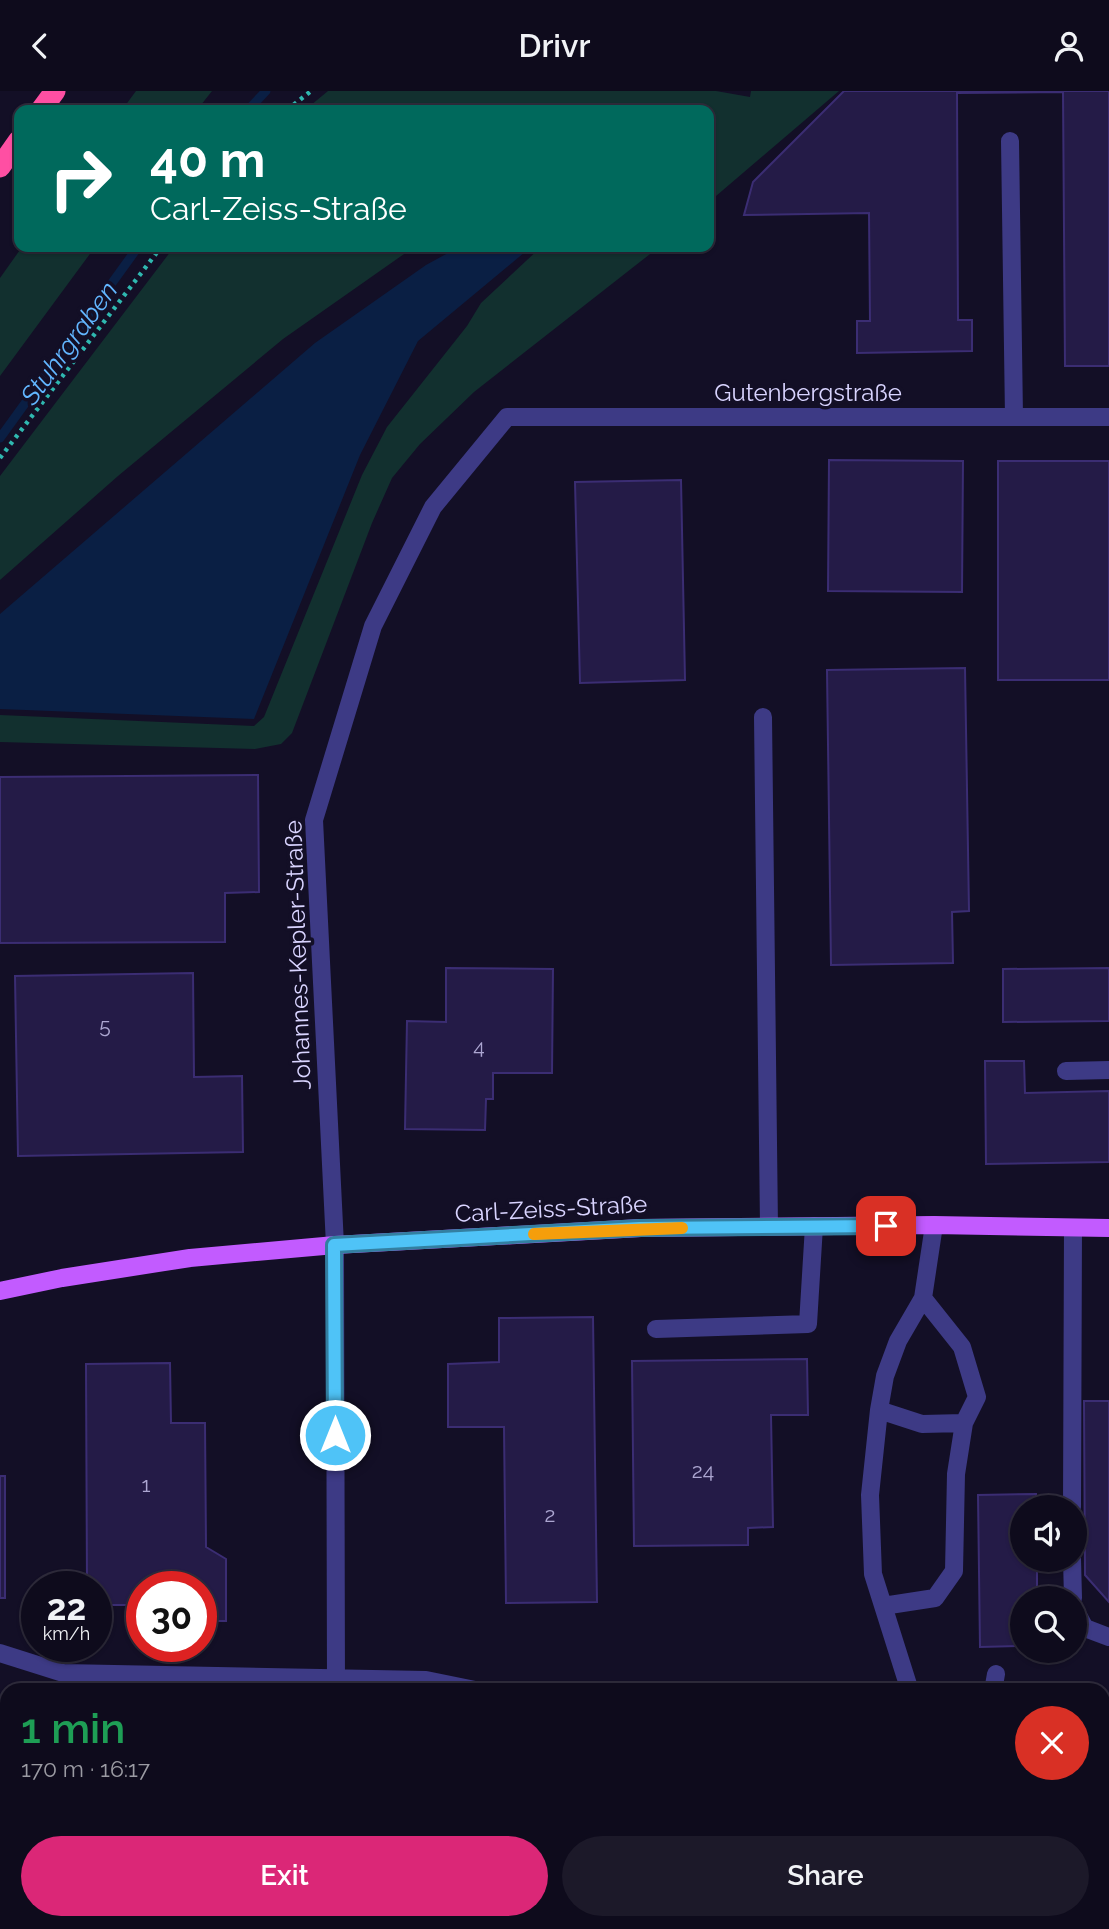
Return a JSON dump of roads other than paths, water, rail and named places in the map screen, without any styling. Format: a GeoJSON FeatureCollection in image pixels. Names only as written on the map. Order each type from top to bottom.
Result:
{"type":"FeatureCollection","features":[{"type":"Feature","properties":{"kind":"highway"},"geometry":{"type":"LineString","coordinates":[[0,167],[14,147]]}},
{"type":"Feature","properties":{"kind":"main road","name":"Carl-Zeiss-Straße"},"geometry":{"type":"LineString","coordinates":[[0,1291],[62,1278],[190,1258],[334,1245],[640,1228],[934,1225],[1109,1228]]}},
{"type":"Feature","properties":{"kind":"street"},"geometry":{"type":"LineString","coordinates":[[1010,141],[1014,417]]}},
{"type":"Feature","properties":{"kind":"street","name":"Gutenbergstraße"},"geometry":{"type":"LineString","coordinates":[[507,418],[1109,417]]}},
{"type":"Feature","properties":{"kind":"street","name":"Johannes-Kepler-Straße"},"geometry":{"type":"LineString","coordinates":[[336,1683],[334,1245],[314,820],[373,626],[433,507],[507,418]]}},
{"type":"Feature","properties":{"kind":"street"},"geometry":{"type":"LineString","coordinates":[[763,717],[769,1227]]}},
{"type":"Feature","properties":{"kind":"street"},"geometry":{"type":"LineString","coordinates":[[1066,1071],[1109,1070]]}},
{"type":"Feature","properties":{"kind":"street"},"geometry":{"type":"LineString","coordinates":[[907,1683],[873,1574],[870,1495],[885,1376],[898,1341],[923,1298],[934,1225]]}},
{"type":"Feature","properties":{"kind":"street"},"geometry":{"type":"LineString","coordinates":[[656,1329],[808,1324],[814,1226]]}},
{"type":"Feature","properties":{"kind":"street"},"geometry":{"type":"LineString","coordinates":[[1072,1495],[1073,1228]]}},
{"type":"Feature","properties":{"kind":"street"},"geometry":{"type":"LineString","coordinates":[[883,1606],[935,1598],[954,1571],[956,1474],[964,1423],[977,1397],[962,1347],[923,1298]]}},
{"type":"Feature","properties":{"kind":"street"},"geometry":{"type":"LineString","coordinates":[[879,1410],[922,1425],[964,1423]]}},
{"type":"Feature","properties":{"kind":"street"},"geometry":{"type":"LineString","coordinates":[[1087,1628],[1109,1637]]}},
{"type":"Feature","properties":{"kind":"street"},"geometry":{"type":"LineString","coordinates":[[0,1653],[64,1673],[291,1683]]}},
{"type":"Feature","properties":{"kind":"street"},"geometry":{"type":"LineString","coordinates":[[372,1683],[426,1680],[441,1683]]}},
{"type":"Feature","properties":{"kind":"water"},"geometry":{"type":"Polygon","coordinates":[[[450,252],[525,252],[418,341],[360,455],[254,719],[0,709],[0,614],[315,343],[426,265],[450,252]]]}},
{"type":"Feature","properties":{"kind":"waterway","name":"Stuhrgraben"},"geometry":{"type":"LineString","coordinates":[[253,105],[266,91]]}},
{"type":"Feature","properties":{"kind":"waterway","name":"Stuhrgraben"},"geometry":{"type":"LineString","coordinates":[[0,438],[134,252]]}}]}
